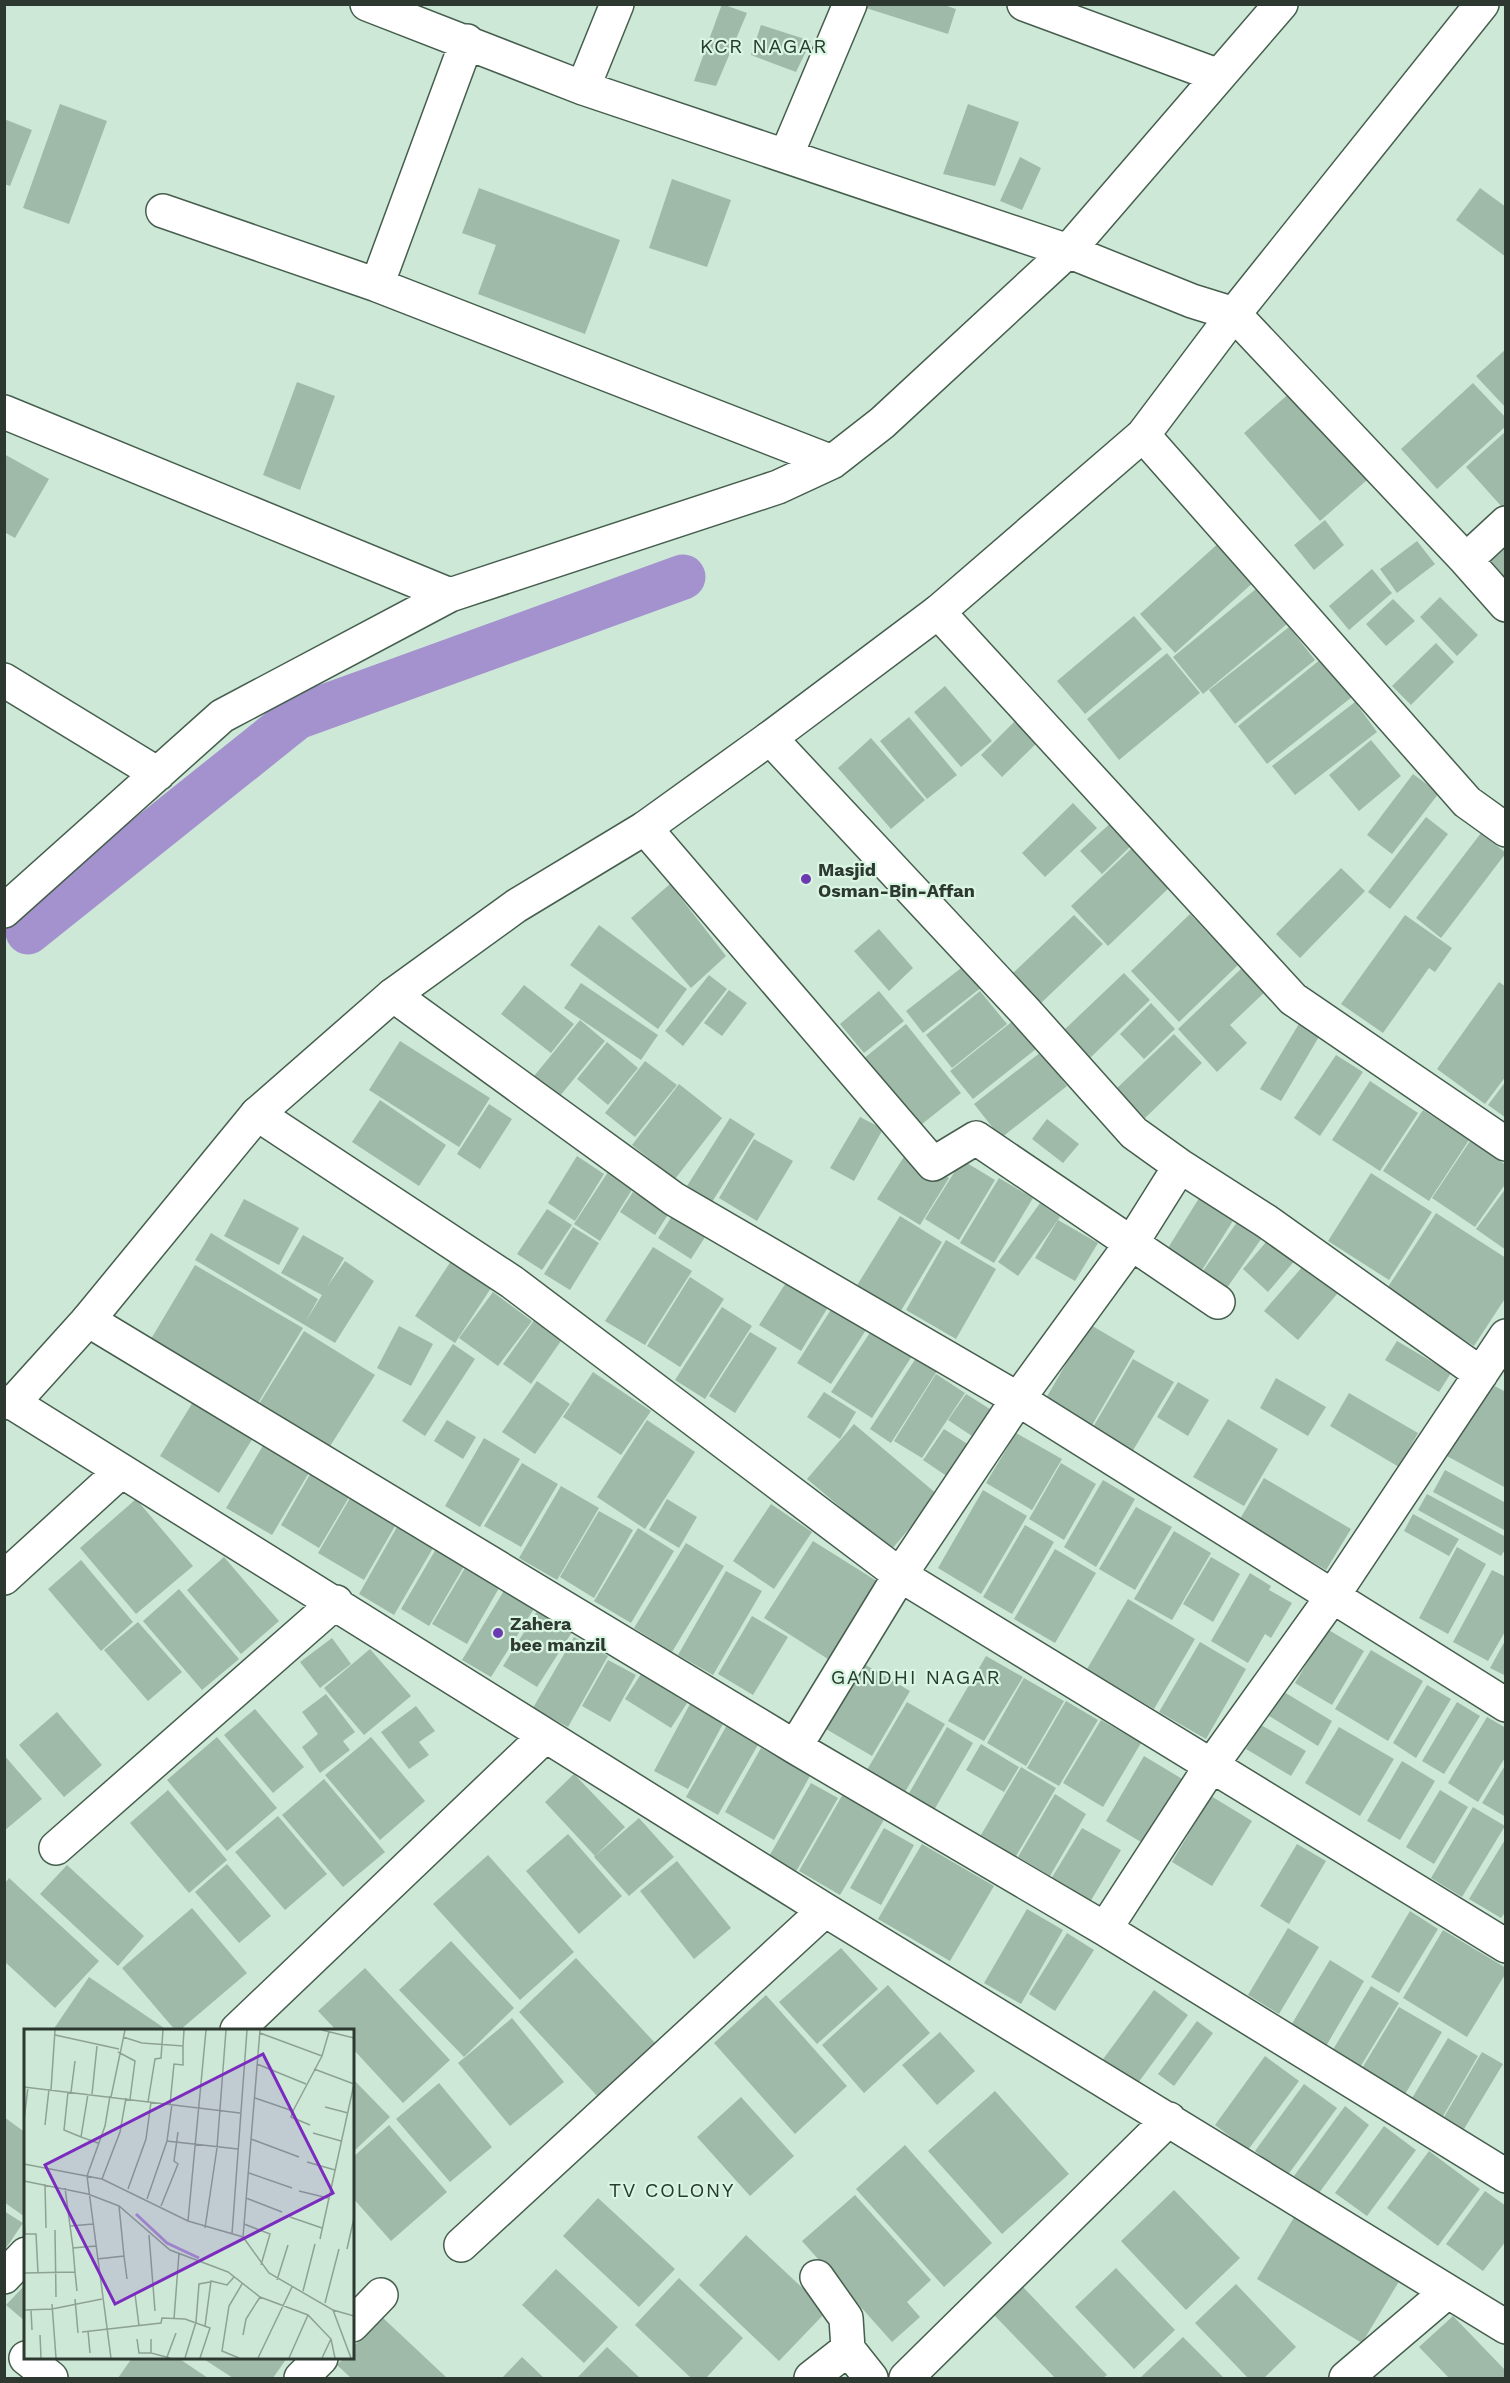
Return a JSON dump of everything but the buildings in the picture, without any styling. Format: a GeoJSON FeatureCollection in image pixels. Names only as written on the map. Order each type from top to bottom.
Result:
{"type":"FeatureCollection","features":[{"type":"Feature","properties":{"kind":"street"},"geometry":{"type":"LineString","coordinates":[[367,4],[583,88],[1068,251],[1192,301],[1234,314],[1506,605]]}},
{"type":"Feature","properties":{"kind":"street"},"geometry":{"type":"LineString","coordinates":[[583,88],[617,4]]}},
{"type":"Feature","properties":{"kind":"street"},"geometry":{"type":"LineString","coordinates":[[786,156],[850,4]]}},
{"type":"Feature","properties":{"kind":"street"},"geometry":{"type":"LineString","coordinates":[[1024,4],[1219,76]]}},
{"type":"Feature","properties":{"kind":"street"},"geometry":{"type":"LineString","coordinates":[[4,911],[222,716],[450,595],[778,487],[832,462],[882,423],[1068,251],[1281,4]]}},
{"type":"Feature","properties":{"kind":"street"},"geometry":{"type":"LineString","coordinates":[[1482,4],[1234,314],[1143,435],[938,612],[770,738],[645,828],[516,906],[393,995],[257,1114],[88,1320],[9,1403],[336,1602],[545,1736],[825,1910],[1506,2327]]}},
{"type":"Feature","properties":{"kind":"street"},"geometry":{"type":"LineString","coordinates":[[377,285],[467,41]]}},
{"type":"Feature","properties":{"kind":"street"},"geometry":{"type":"LineString","coordinates":[[163,211],[377,285],[832,462]]}},
{"type":"Feature","properties":{"kind":"street"},"geometry":{"type":"LineString","coordinates":[[4,412],[450,595]]}},
{"type":"Feature","properties":{"kind":"street"},"geometry":{"type":"LineString","coordinates":[[1143,435],[1467,802],[1506,830]]}},
{"type":"Feature","properties":{"kind":"street"},"geometry":{"type":"LineString","coordinates":[[1466,560],[1506,523]]}},
{"type":"Feature","properties":{"kind":"street"},"geometry":{"type":"LineString","coordinates":[[938,612],[1293,999],[1506,1144]]}},
{"type":"Feature","properties":{"kind":"street"},"geometry":{"type":"LineString","coordinates":[[4,680],[158,774]]}},
{"type":"Feature","properties":{"kind":"street"},"geometry":{"type":"LineString","coordinates":[[770,738],[1025,1011],[1134,1133],[1180,1166],[1266,1221],[1496,1359],[1332,1597],[1211,1766],[1105,1929]]}},
{"type":"Feature","properties":{"kind":"street"},"geometry":{"type":"LineString","coordinates":[[645,828],[933,1164],[976,1138],[1218,1302]]}},
{"type":"Feature","properties":{"kind":"street"},"geometry":{"type":"LineString","coordinates":[[393,995],[674,1199],[1018,1399],[1506,1705]]}},
{"type":"Feature","properties":{"kind":"street"},"geometry":{"type":"LineString","coordinates":[[257,1114],[512,1282],[900,1575],[1506,1946]]}},
{"type":"Feature","properties":{"kind":"street"},"geometry":{"type":"LineString","coordinates":[[795,1747],[900,1575],[1018,1399],[1131,1244],[1180,1166]]}},
{"type":"Feature","properties":{"kind":"street"},"geometry":{"type":"LineString","coordinates":[[88,1320],[795,1747],[1105,1929],[1506,2176]]}},
{"type":"Feature","properties":{"kind":"street"},"geometry":{"type":"LineString","coordinates":[[4,1578],[120,1472]]}},
{"type":"Feature","properties":{"kind":"street"},"geometry":{"type":"LineString","coordinates":[[56,1848],[336,1602]]}},
{"type":"Feature","properties":{"kind":"street"},"geometry":{"type":"LineString","coordinates":[[239,2029],[545,1736]]}},
{"type":"Feature","properties":{"kind":"street"},"geometry":{"type":"LineString","coordinates":[[461,2245],[825,1910]]}},
{"type":"Feature","properties":{"kind":"street"},"geometry":{"type":"LineString","coordinates":[[906,2379],[1169,2119]]}},
{"type":"Feature","properties":{"kind":"street"},"geometry":{"type":"LineString","coordinates":[[4,2277],[24,2256]]}},
{"type":"Feature","properties":{"kind":"street"},"geometry":{"type":"LineString","coordinates":[[817,2277],[846,2318],[848,2349],[872,2379]]}},
{"type":"Feature","properties":{"kind":"street"},"geometry":{"type":"LineString","coordinates":[[1346,2379],[1447,2292]]}},
{"type":"Feature","properties":{"kind":"street"},"geometry":{"type":"LineString","coordinates":[[354,2323],[381,2295]]}},
{"type":"Feature","properties":{"kind":"street"},"geometry":{"type":"LineString","coordinates":[[4,2340],[24,2355]]}},
{"type":"Feature","properties":{"kind":"street"},"geometry":{"type":"LineString","coordinates":[[812,2379],[848,2349]]}},
{"type":"Feature","properties":{"kind":"street"},"geometry":{"type":"LineString","coordinates":[[28,2359],[51,2379]]}},
{"type":"Feature","properties":{"kind":"street"},"geometry":{"type":"LineString","coordinates":[[301,2379],[320,2359]]}},
{"type":"Feature","properties":{"kind":"waterway"},"geometry":{"type":"LineString","coordinates":[[28,932],[297,717],[683,577]]}},
{"type":"Feature","properties":{"kind":"place","name":"Masjid Osman-Bin-Affan"},"geometry":{"type":"Point","coordinates":[806,879]}},
{"type":"Feature","properties":{"kind":"place","name":"Zahera bee manzil"},"geometry":{"type":"Point","coordinates":[498,1633]}},
{"type":"Feature","properties":{"kind":"district","name":"KCR NAGAR"},"geometry":{"type":"Point","coordinates":[764,46]}},
{"type":"Feature","properties":{"kind":"district","name":"GANDHI NAGAR"},"geometry":{"type":"Point","coordinates":[916,1677]}},
{"type":"Feature","properties":{"kind":"district","name":"TV COLONY"},"geometry":{"type":"Point","coordinates":[672,2190]}}]}
